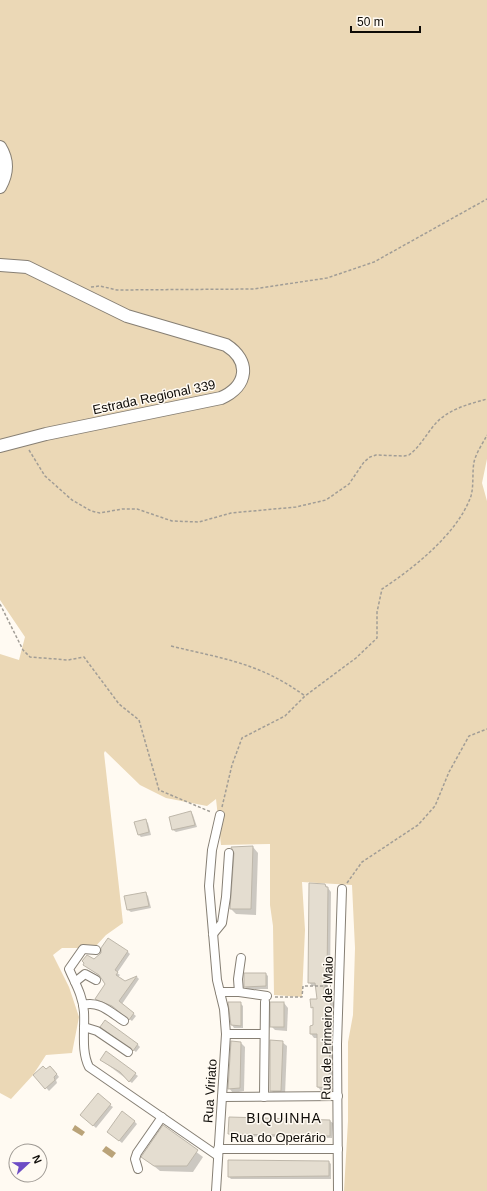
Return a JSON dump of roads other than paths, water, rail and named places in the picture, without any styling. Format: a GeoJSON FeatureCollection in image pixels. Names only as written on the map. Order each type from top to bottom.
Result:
{"type":"FeatureCollection","features":[{"type":"Feature","properties":{"kind":"main road"},"geometry":{"type":"LineString","coordinates":[[0,147],[6,160],[6,168],[0,187]]}},
{"type":"Feature","properties":{"kind":"main road","name":"Estrada Regional 339"},"geometry":{"type":"LineString","coordinates":[[0,265],[27,267],[127,316],[226,345],[233,350],[241,360],[243,368],[240,384],[230,394],[221,398],[23,439],[0,446]]}},
{"type":"Feature","properties":{"kind":"street","name":"Rua Viriato"},"geometry":{"type":"LineString","coordinates":[[216,1191],[226,1034],[212,934],[208,886],[212,850],[220,815]]}},
{"type":"Feature","properties":{"kind":"street"},"geometry":{"type":"LineString","coordinates":[[212,934],[222,923],[226,897],[229,853]]}},
{"type":"Feature","properties":{"kind":"street","name":"Rua de Primeiro de Maio"},"geometry":{"type":"LineString","coordinates":[[337,1190],[339,986],[342,889]]}},
{"type":"Feature","properties":{"kind":"street"},"geometry":{"type":"LineString","coordinates":[[96,950],[83,949],[69,969],[80,990],[83,1005],[85,1058],[89,1067],[218,1152]]}},
{"type":"Feature","properties":{"kind":"street"},"geometry":{"type":"LineString","coordinates":[[239,992],[238,979],[241,958]]}},
{"type":"Feature","properties":{"kind":"street"},"geometry":{"type":"LineString","coordinates":[[75,982],[85,974],[96,980]]}},
{"type":"Feature","properties":{"kind":"street"},"geometry":{"type":"LineString","coordinates":[[220,992],[239,992],[266,999],[264,1034],[264,1097]]}},
{"type":"Feature","properties":{"kind":"street"},"geometry":{"type":"LineString","coordinates":[[83,1005],[91,1002],[100,1005],[124,1021]]}},
{"type":"Feature","properties":{"kind":"street"},"geometry":{"type":"LineString","coordinates":[[84,1027],[97,1031],[128,1052]]}},
{"type":"Feature","properties":{"kind":"street"},"geometry":{"type":"LineString","coordinates":[[226,1034],[264,1034]]}},
{"type":"Feature","properties":{"kind":"street"},"geometry":{"type":"LineString","coordinates":[[222,1097],[338,1096]]}},
{"type":"Feature","properties":{"kind":"street"},"geometry":{"type":"LineString","coordinates":[[138,1169],[135,1159],[137,1153],[162,1116]]}},
{"type":"Feature","properties":{"kind":"street","name":"Rua do Operário"},"geometry":{"type":"LineString","coordinates":[[218,1152],[338,1149]]}},
{"type":"Feature","properties":{"kind":"district","name":"BIQUINHA"},"geometry":{"type":"Point","coordinates":[284,1118]}}]}
